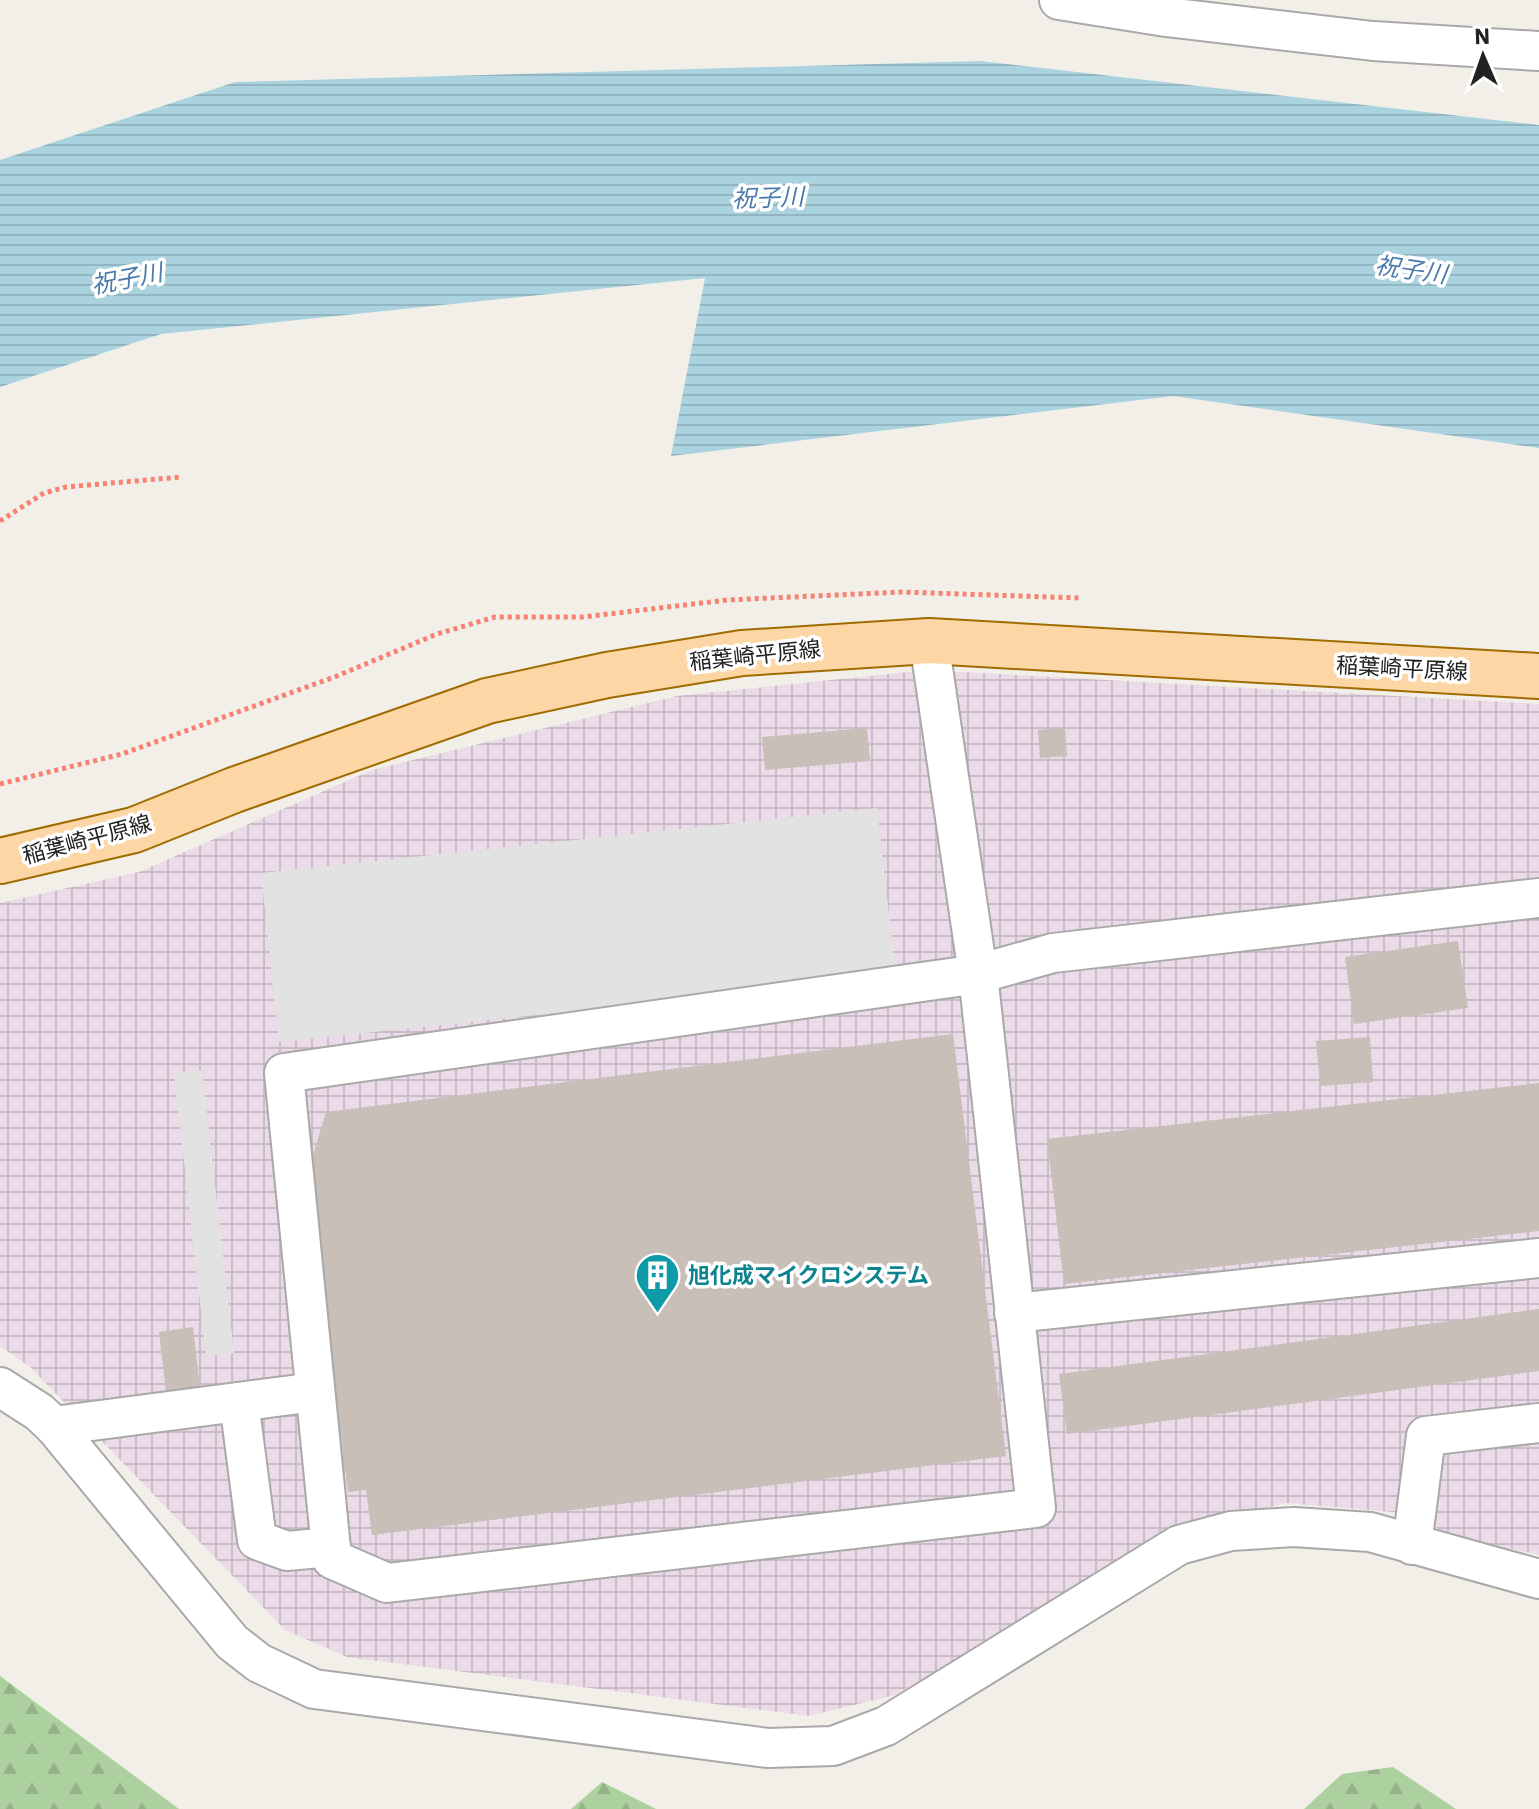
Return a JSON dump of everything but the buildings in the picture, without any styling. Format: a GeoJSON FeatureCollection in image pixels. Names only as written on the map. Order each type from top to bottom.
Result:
{"type":"FeatureCollection","features":[{"type":"Feature","properties":{"kind":"main road","name":"稲葉崎平原線"},"geometry":{"type":"LineString","coordinates":[[0,861],[134,830],[234,790],[487,701],[607,675],[742,653],[929,641],[1539,676]]}},
{"type":"Feature","properties":{"kind":"street"},"geometry":{"type":"LineString","coordinates":[[1059,0],[1166,17],[1373,41],[1539,51]]}},
{"type":"Feature","properties":{"kind":"street"},"geometry":{"type":"LineString","coordinates":[[929,641],[978,974],[1036,1508],[387,1583],[332,1559],[284,1073],[978,974],[1053,953],[1539,898]]}},
{"type":"Feature","properties":{"kind":"street"},"geometry":{"type":"LineString","coordinates":[[1014,1313],[1539,1258]]}},
{"type":"Feature","properties":{"kind":"street"},"geometry":{"type":"LineString","coordinates":[[3,1390],[39,1412],[54,1426],[232,1642],[259,1663],[314,1689],[768,1748],[833,1746],[886,1726],[1179,1545],[1231,1531],[1294,1527],[1370,1532],[1539,1579]]}},
{"type":"Feature","properties":{"kind":"street"},"geometry":{"type":"LineString","coordinates":[[54,1426],[315,1392]]}},
{"type":"Feature","properties":{"kind":"street"},"geometry":{"type":"LineString","coordinates":[[239,1402],[257,1540],[287,1551],[331,1547]]}},
{"type":"Feature","properties":{"kind":"street"},"geometry":{"type":"LineString","coordinates":[[1412,1545],[1426,1436],[1539,1423]]}},
{"type":"Feature","properties":{"kind":"path"},"geometry":{"type":"LineString","coordinates":[[0,521],[44,493],[66,487],[181,477]]}},
{"type":"Feature","properties":{"kind":"shaded area"},"geometry":{"type":"Polygon","coordinates":[[[927,670],[1539,704],[1539,1555],[1451,1535],[1405,1513],[1286,1503],[1183,1529],[895,1695],[809,1716],[347,1657],[285,1630],[30,1367],[0,1346],[0,903],[139,872],[372,770],[677,696],[927,670]]]}},
{"type":"Feature","properties":{"kind":"shaded area"},"geometry":{"type":"Polygon","coordinates":[[[877,808],[896,977],[279,1042],[261,873],[877,808]]]}},
{"type":"Feature","properties":{"kind":"shaded area"},"geometry":{"type":"Polygon","coordinates":[[[202,1070],[234,1353],[206,1356],[174,1073],[202,1070]]]}},
{"type":"Feature","properties":{"kind":"green space"},"geometry":{"type":"Polygon","coordinates":[[[0,1676],[179,1809],[0,1809],[0,1676]]]}},
{"type":"Feature","properties":{"kind":"green space"},"geometry":{"type":"Polygon","coordinates":[[[1393,1767],[1456,1809],[1304,1809],[1342,1774],[1393,1767]]]}},
{"type":"Feature","properties":{"kind":"green space"},"geometry":{"type":"Polygon","coordinates":[[[602,1782],[656,1809],[571,1809],[602,1782]]]}},
{"type":"Feature","properties":{"kind":"water","name":"祝子川"},"geometry":{"type":"Polygon","coordinates":[[[980,61],[1539,125],[1539,448],[1173,396],[671,456],[705,278],[161,334],[0,387],[0,160],[235,82],[980,61]]]}},
{"type":"Feature","properties":{"kind":"place","name":"旭化成マイクロシステム"},"geometry":{"type":"Point","coordinates":[657,1314]}}]}
